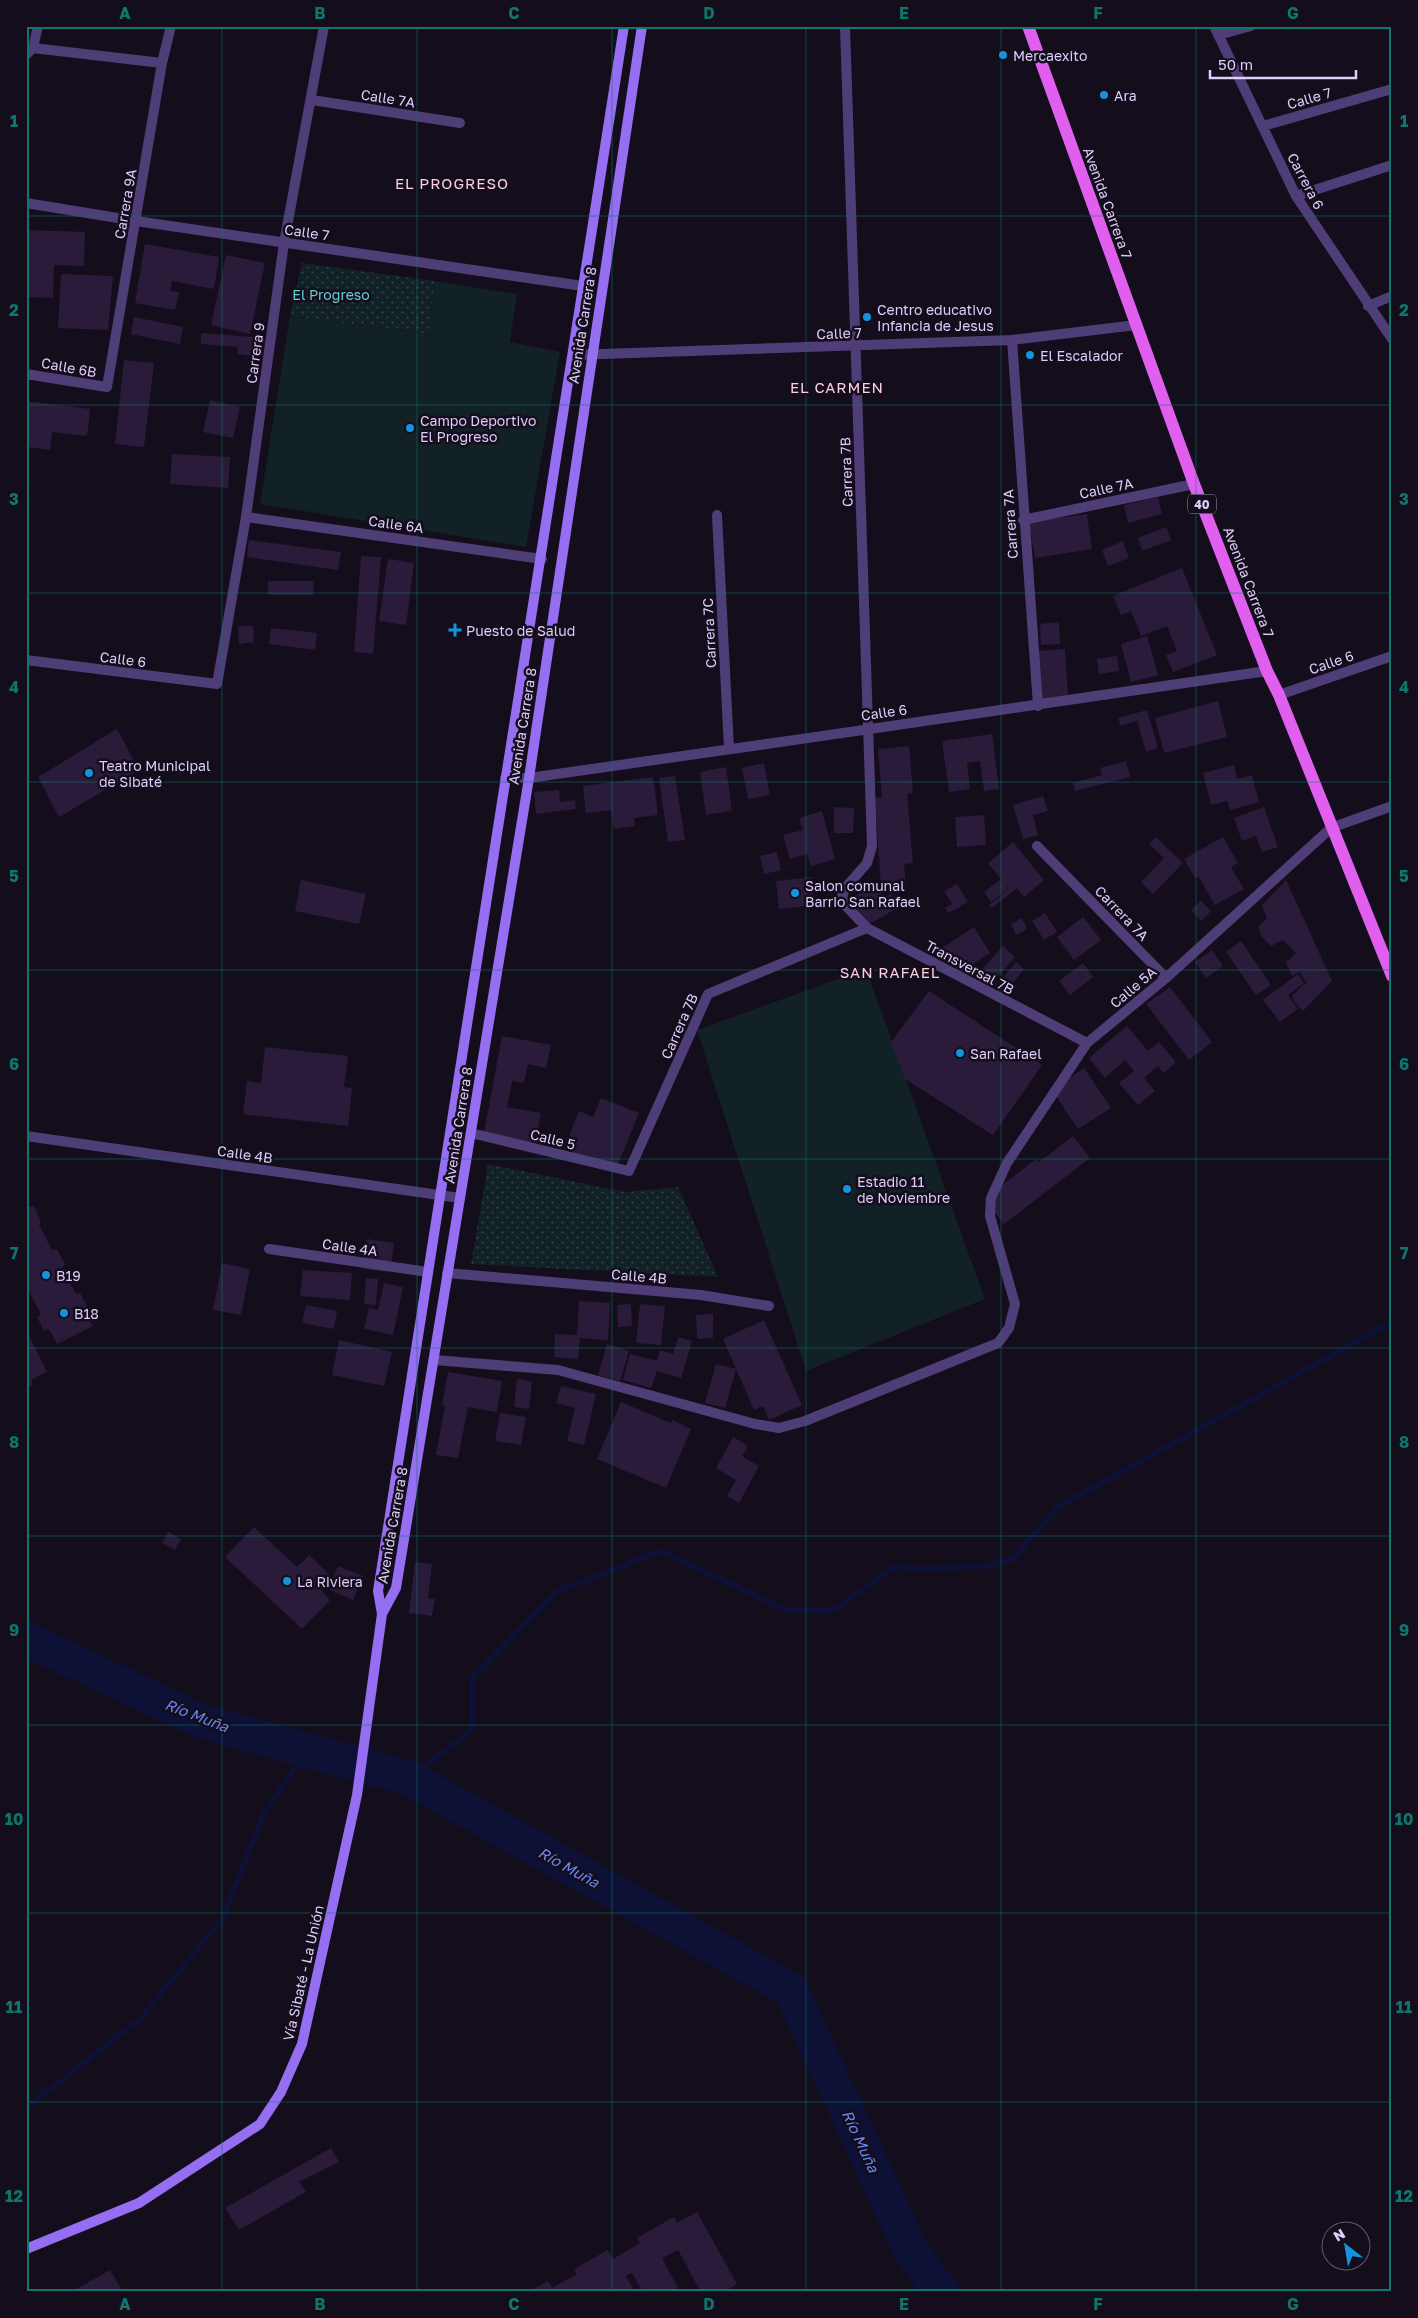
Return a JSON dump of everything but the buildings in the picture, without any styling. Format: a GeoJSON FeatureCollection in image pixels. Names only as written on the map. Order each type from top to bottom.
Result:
{"type":"FeatureCollection","features":[{"type":"Feature","properties":{"kind":"main road","name":"Avenida Carrera 7"},"geometry":{"type":"LineString","coordinates":[[1028,26],[1194,484],[1330,828],[1391,973]]}},
{"type":"Feature","properties":{"kind":"street"},"geometry":{"type":"LineString","coordinates":[[38,26],[30,52],[162,63]]}},
{"type":"Feature","properties":{"kind":"street","name":"Carrera 9A"},"geometry":{"type":"LineString","coordinates":[[108,387],[162,63],[171,26]]}},
{"type":"Feature","properties":{"kind":"street","name":"Carrera 9"},"geometry":{"type":"LineString","coordinates":[[217,684],[246,517],[284,243],[312,100],[324,26]]}},
{"type":"Feature","properties":{"kind":"street","name":"Avenida Carrera 8"},"geometry":{"type":"LineString","coordinates":[[382,1614],[378,1591],[505,778],[542,558],[624,26]]}},
{"type":"Feature","properties":{"kind":"street","name":"Avenida Carrera 8"},"geometry":{"type":"LineString","coordinates":[[382,1614],[396,1588],[434,1360],[529,778],[591,355],[642,26]]}},
{"type":"Feature","properties":{"kind":"street","name":"Carrera 7B"},"geometry":{"type":"LineString","coordinates":[[845,26],[872,846],[867,864],[846,887],[842,896],[846,906]]}},
{"type":"Feature","properties":{"kind":"street"},"geometry":{"type":"LineString","coordinates":[[1216,31],[1251,26]]}},
{"type":"Feature","properties":{"kind":"street","name":"Carrera 6"},"geometry":{"type":"LineString","coordinates":[[1216,31],[1296,196],[1368,306],[1392,339]]}},
{"type":"Feature","properties":{"kind":"street","name":"Calle 7"},"geometry":{"type":"LineString","coordinates":[[1263,126],[1392,88]]}},
{"type":"Feature","properties":{"kind":"street","name":"Calle 7A"},"geometry":{"type":"LineString","coordinates":[[312,100],[460,123]]}},
{"type":"Feature","properties":{"kind":"street"},"geometry":{"type":"LineString","coordinates":[[1296,196],[1392,165]]}},
{"type":"Feature","properties":{"kind":"street","name":"Calle 7"},"geometry":{"type":"LineString","coordinates":[[26,203],[136,221],[583,286]]}},
{"type":"Feature","properties":{"kind":"street"},"geometry":{"type":"LineString","coordinates":[[1368,306],[1392,296]]}},
{"type":"Feature","properties":{"kind":"street","name":"Calle 7"},"geometry":{"type":"LineString","coordinates":[[573,355],[1012,340],[1136,325]]}},
{"type":"Feature","properties":{"kind":"street","name":"Carrera 7A"},"geometry":{"type":"LineString","coordinates":[[1012,340],[1023,520],[1038,706]]}},
{"type":"Feature","properties":{"kind":"street","name":"Calle 6B"},"geometry":{"type":"LineString","coordinates":[[26,374],[108,387]]}},
{"type":"Feature","properties":{"kind":"street","name":"Calle 7A"},"geometry":{"type":"LineString","coordinates":[[1023,520],[1194,484]]}},
{"type":"Feature","properties":{"kind":"street","name":"Carrera 7C"},"geometry":{"type":"LineString","coordinates":[[717,515],[729,749]]}},
{"type":"Feature","properties":{"kind":"street","name":"Calle 6A"},"geometry":{"type":"LineString","coordinates":[[246,517],[542,558]]}},
{"type":"Feature","properties":{"kind":"street","name":"Calle 6"},"geometry":{"type":"LineString","coordinates":[[1279,695],[1392,656]]}},
{"type":"Feature","properties":{"kind":"street","name":"Calle 6"},"geometry":{"type":"LineString","coordinates":[[26,660],[217,684]]}},
{"type":"Feature","properties":{"kind":"street","name":"Calle 6"},"geometry":{"type":"LineString","coordinates":[[505,778],[529,778],[867,728],[1038,706],[1267,671]]}},
{"type":"Feature","properties":{"kind":"street"},"geometry":{"type":"LineString","coordinates":[[1330,828],[1392,806]]}},
{"type":"Feature","properties":{"kind":"street","name":"Calle 5A"},"geometry":{"type":"LineString","coordinates":[[434,1360],[558,1370],[755,1424],[779,1428],[805,1421],[998,1343],[1009,1328],[1015,1304],[990,1216],[991,1198],[1007,1163],[1087,1044],[1166,978],[1330,828]]}},
{"type":"Feature","properties":{"kind":"street","name":"Carrera 7A"},"geometry":{"type":"LineString","coordinates":[[1037,846],[1166,978]]}},
{"type":"Feature","properties":{"kind":"street","name":"Transversal 7B"},"geometry":{"type":"LineString","coordinates":[[846,906],[867,928],[1087,1044]]}},
{"type":"Feature","properties":{"kind":"street","name":"Carrera 7B"},"geometry":{"type":"LineString","coordinates":[[629,1171],[708,994],[867,928]]}},
{"type":"Feature","properties":{"kind":"street","name":"Calle 5"},"geometry":{"type":"LineString","coordinates":[[471,1133],[629,1171]]}},
{"type":"Feature","properties":{"kind":"street","name":"Calle 4B"},"geometry":{"type":"LineString","coordinates":[[26,1136],[460,1198]]}},
{"type":"Feature","properties":{"kind":"street","name":"Calle 4A"},"geometry":{"type":"LineString","coordinates":[[269,1249],[428,1272]]}},
{"type":"Feature","properties":{"kind":"street","name":"Calle 4B"},"geometry":{"type":"LineString","coordinates":[[448,1273],[700,1295],[769,1306]]}},
{"type":"Feature","properties":{"kind":"street","name":"Vía Sibaté - La Unión"},"geometry":{"type":"LineString","coordinates":[[26,2250],[139,2203],[260,2124],[280,2092],[302,2044],[357,1794],[382,1614]]}},
{"type":"Feature","properties":{"kind":"green space","name":"El Progreso"},"geometry":{"type":"Polygon","coordinates":[[[302,263],[435,281],[429,334],[290,316],[302,263]]]}},
{"type":"Feature","properties":{"kind":"green space","name":"Campo Deportivo El Progreso"},"geometry":{"type":"Polygon","coordinates":[[[435,281],[517,294],[510,342],[560,352],[526,547],[260,504],[290,316],[428,334],[435,281]]]}},
{"type":"Feature","properties":{"kind":"green space","name":"Estadio 11 de Noviembre"},"geometry":{"type":"Polygon","coordinates":[[[866,969],[985,1299],[806,1371],[697,1030],[866,969]]]}},
{"type":"Feature","properties":{"kind":"green space"},"geometry":{"type":"Polygon","coordinates":[[[488,1164],[625,1192],[678,1187],[718,1277],[471,1264],[488,1164]]]}},
{"type":"Feature","properties":{"kind":"waterway"},"geometry":{"type":"LineString","coordinates":[[409,1778],[473,1729],[472,1678],[556,1592],[660,1551],[789,1611],[834,1610],[895,1566],[921,1569],[985,1566],[1013,1559],[1058,1507],[1392,1322]]}},
{"type":"Feature","properties":{"kind":"waterway","name":"Río Muña"},"geometry":{"type":"LineString","coordinates":[[26,1639],[201,1721],[409,1778],[791,1990],[912,2253],[942,2292]]}},
{"type":"Feature","properties":{"kind":"waterway"},"geometry":{"type":"LineString","coordinates":[[26,2108],[141,2018],[223,1918],[264,1813],[307,1750]]}},
{"type":"Feature","properties":{"kind":"place","name":"Mercaexito"},"geometry":{"type":"Point","coordinates":[1003,55]}},
{"type":"Feature","properties":{"kind":"place","name":"Ara"},"geometry":{"type":"Point","coordinates":[1104,95]}},
{"type":"Feature","properties":{"kind":"place","name":"Centro educativo Infancia de Jesus"},"geometry":{"type":"Point","coordinates":[867,317]}},
{"type":"Feature","properties":{"kind":"place","name":"El Escalador"},"geometry":{"type":"Point","coordinates":[1030,355]}},
{"type":"Feature","properties":{"kind":"place","name":"Campo Deportivo El Progreso"},"geometry":{"type":"Point","coordinates":[410,428]}},
{"type":"Feature","properties":{"kind":"place","name":"Puesto de Salud"},"geometry":{"type":"Point","coordinates":[455,630]}},
{"type":"Feature","properties":{"kind":"place","name":"Teatro Municipal de Sibaté"},"geometry":{"type":"Point","coordinates":[89,773]}},
{"type":"Feature","properties":{"kind":"place","name":"Salon comunal Barrio San Rafael"},"geometry":{"type":"Point","coordinates":[795,893]}},
{"type":"Feature","properties":{"kind":"place","name":"San Rafael"},"geometry":{"type":"Point","coordinates":[960,1053]}},
{"type":"Feature","properties":{"kind":"place","name":"Estadio 11 de Noviembre"},"geometry":{"type":"Point","coordinates":[847,1189]}},
{"type":"Feature","properties":{"kind":"place","name":"B19"},"geometry":{"type":"Point","coordinates":[46,1275]}},
{"type":"Feature","properties":{"kind":"place","name":"B18"},"geometry":{"type":"Point","coordinates":[64,1313]}},
{"type":"Feature","properties":{"kind":"place","name":"La Riviera"},"geometry":{"type":"Point","coordinates":[287,1581]}},
{"type":"Feature","properties":{"kind":"district","name":"EL PROGRESO"},"geometry":{"type":"Point","coordinates":[452,183]}},
{"type":"Feature","properties":{"kind":"district","name":"EL CARMEN"},"geometry":{"type":"Point","coordinates":[837,387]}},
{"type":"Feature","properties":{"kind":"district","name":"SAN RAFAEL"},"geometry":{"type":"Point","coordinates":[890,972]}}]}
